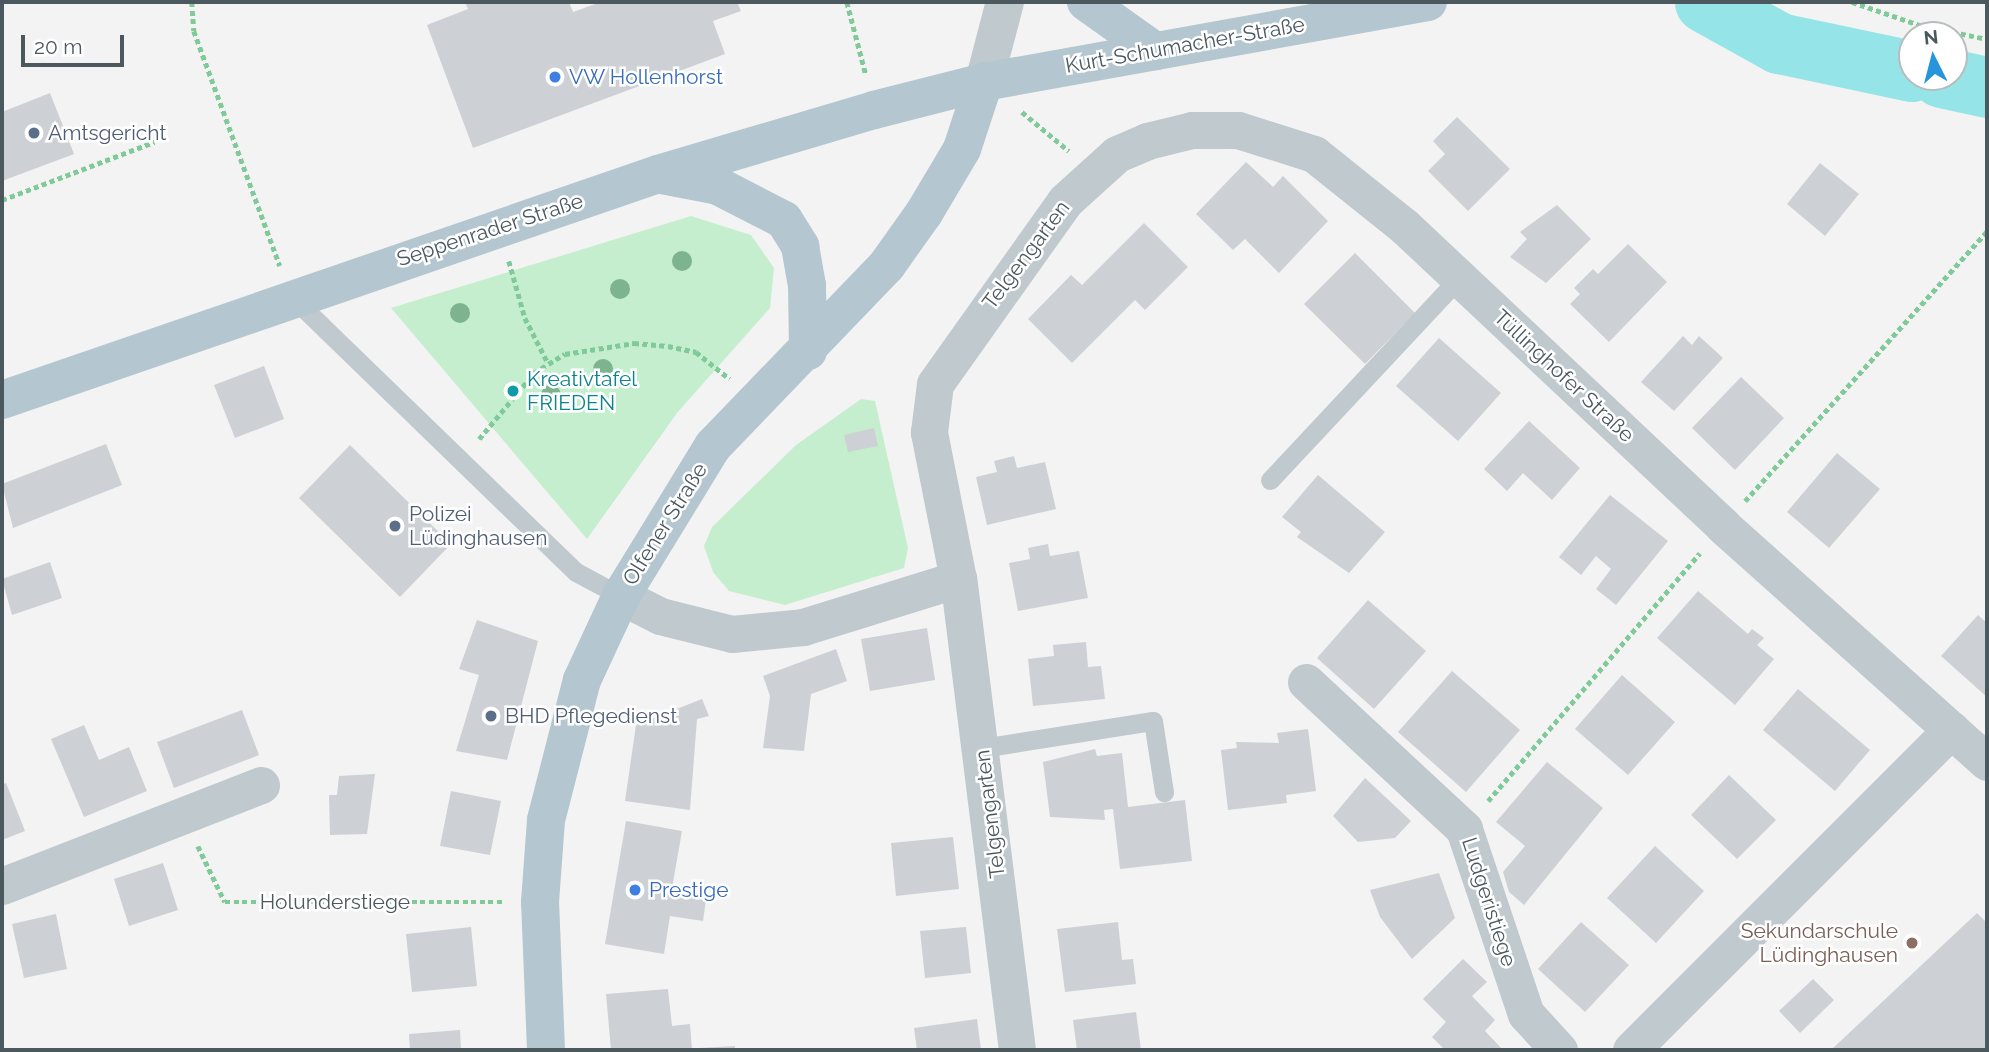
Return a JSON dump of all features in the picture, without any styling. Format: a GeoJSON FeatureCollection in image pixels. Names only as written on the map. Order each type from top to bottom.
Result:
{"type":"FeatureCollection","features":[{"type":"Feature","properties":{"kind":"main road"},"geometry":{"type":"LineString","coordinates":[[1086,2],[1155,51]]}},
{"type":"Feature","properties":{"kind":"main road","name":"Kurt-Schumacher-Straße"},"geometry":{"type":"LineString","coordinates":[[984,82],[1428,2]]}},
{"type":"Feature","properties":{"kind":"main road","name":"Seppenrader Straße"},"geometry":{"type":"LineString","coordinates":[[2,400],[291,296],[658,174],[874,110],[984,82]]}},
{"type":"Feature","properties":{"kind":"main road","name":"Olfener Straße"},"geometry":{"type":"LineString","coordinates":[[545,1050],[540,902],[546,820],[563,739],[621,596],[713,446],[808,351],[887,265],[924,213],[962,149],[984,82]]}},
{"type":"Feature","properties":{"kind":"main road"},"geometry":{"type":"LineString","coordinates":[[658,174],[718,186],[784,220],[800,246],[807,285],[808,351]]}},
{"type":"Feature","properties":{"kind":"street"},"geometry":{"type":"LineString","coordinates":[[984,82],[1005,2]]}},
{"type":"Feature","properties":{"kind":"street","name":"Tüllinghofer Straße"},"geometry":{"type":"LineString","coordinates":[[1092,175],[1137,145],[1192,130],[1278,137],[1314,154],[1459,278],[1723,526],[1987,762]]}},
{"type":"Feature","properties":{"kind":"street","name":"Telgengarten"},"geometry":{"type":"LineString","coordinates":[[1017,1050],[982,748],[958,579],[929,432],[935,384],[1020,258],[1092,175]]}},
{"type":"Feature","properties":{"kind":"street"},"geometry":{"type":"LineString","coordinates":[[621,596],[660,617],[732,634],[803,627],[958,579]]}},
{"type":"Feature","properties":{"kind":"street","name":"Ludgeristiege"},"geometry":{"type":"LineString","coordinates":[[1306,682],[1464,829],[1526,1014],[1559,1050]]}},
{"type":"Feature","properties":{"kind":"street"},"geometry":{"type":"LineString","coordinates":[[1631,1050],[1951,730]]}},
{"type":"Feature","properties":{"kind":"street"},"geometry":{"type":"LineString","coordinates":[[2,886],[261,785]]}},
{"type":"Feature","properties":{"kind":"lane"},"geometry":{"type":"LineString","coordinates":[[1270,480],[1459,278]]}},
{"type":"Feature","properties":{"kind":"lane"},"geometry":{"type":"LineString","coordinates":[[291,296],[576,572],[621,596]]}},
{"type":"Feature","properties":{"kind":"lane"},"geometry":{"type":"LineString","coordinates":[[982,748],[1153,721],[1164,792]]}},
{"type":"Feature","properties":{"kind":"path"},"geometry":{"type":"LineString","coordinates":[[192,2],[194,31],[291,296]]}},
{"type":"Feature","properties":{"kind":"path"},"geometry":{"type":"LineString","coordinates":[[848,2],[874,110]]}},
{"type":"Feature","properties":{"kind":"path"},"geometry":{"type":"LineString","coordinates":[[1852,2],[1919,25],[1987,38]]}},
{"type":"Feature","properties":{"kind":"path"},"geometry":{"type":"LineString","coordinates":[[984,82],[1092,175]]}},
{"type":"Feature","properties":{"kind":"path"},"geometry":{"type":"LineString","coordinates":[[2,200],[154,142]]}},
{"type":"Feature","properties":{"kind":"path"},"geometry":{"type":"LineString","coordinates":[[502,226],[515,290],[547,361]]}},
{"type":"Feature","properties":{"kind":"path"},"geometry":{"type":"LineString","coordinates":[[1464,829],[1723,526],[1987,231]]}},
{"type":"Feature","properties":{"kind":"path"},"geometry":{"type":"LineString","coordinates":[[462,460],[547,361],[601,347],[668,346],[696,352],[758,401]]}},
{"type":"Feature","properties":{"kind":"path","name":"Holunderstiege"},"geometry":{"type":"LineString","coordinates":[[184,816],[225,902],[540,902]]}},
{"type":"Feature","properties":{"kind":"green space"},"geometry":{"type":"Polygon","coordinates":[[[691,216],[751,235],[774,268],[770,308],[677,413],[587,539],[391,308],[691,216]]]}},
{"type":"Feature","properties":{"kind":"green space"},"geometry":{"type":"Polygon","coordinates":[[[861,399],[875,401],[908,548],[904,568],[785,605],[729,591],[713,572],[704,546],[712,527],[796,445],[861,399]]]}},
{"type":"Feature","properties":{"kind":"building","name":"VW Hollenhorst"},"geometry":{"type":"Polygon","coordinates":[[[465,2],[569,2],[573,12],[601,2],[737,2],[741,11],[713,21],[725,54],[473,148],[427,25],[468,9],[465,2]]]}},
{"type":"Feature","properties":{"kind":"building","name":"Amtsgericht"},"geometry":{"type":"Polygon","coordinates":[[[50,93],[74,154],[2,181],[2,112],[50,93]]]}},
{"type":"Feature","properties":{"kind":"building"},"geometry":{"type":"Polygon","coordinates":[[[1457,117],[1510,169],[1468,211],[1428,171],[1445,154],[1433,141],[1457,117]]]}},
{"type":"Feature","properties":{"kind":"building"},"geometry":{"type":"Polygon","coordinates":[[[1246,162],[1273,187],[1283,176],[1328,221],[1279,273],[1245,239],[1233,250],[1196,214],[1246,162]]]}},
{"type":"Feature","properties":{"kind":"building"},"geometry":{"type":"Polygon","coordinates":[[[1820,163],[1859,194],[1825,236],[1787,204],[1820,163]]]}},
{"type":"Feature","properties":{"kind":"building"},"geometry":{"type":"Polygon","coordinates":[[[1557,205],[1591,239],[1546,283],[1510,257],[1527,239],[1520,232],[1557,205]]]}},
{"type":"Feature","properties":{"kind":"building"},"geometry":{"type":"Polygon","coordinates":[[[1144,223],[1188,267],[1145,310],[1135,300],[1072,363],[1028,319],[1071,275],[1082,285],[1144,223]]]}},
{"type":"Feature","properties":{"kind":"building"},"geometry":{"type":"Polygon","coordinates":[[[1628,244],[1667,282],[1609,342],[1570,304],[1580,294],[1574,288],[1593,269],[1598,274],[1628,244]]]}},
{"type":"Feature","properties":{"kind":"building"},"geometry":{"type":"Polygon","coordinates":[[[1355,253],[1415,313],[1365,364],[1304,304],[1355,253]]]}},
{"type":"Feature","properties":{"kind":"building"},"geometry":{"type":"Polygon","coordinates":[[[1683,336],[1692,345],[1699,336],[1723,358],[1674,411],[1641,382],[1683,336]]]}},
{"type":"Feature","properties":{"kind":"building"},"geometry":{"type":"Polygon","coordinates":[[[1439,338],[1501,393],[1458,441],[1396,386],[1439,338]]]}},
{"type":"Feature","properties":{"kind":"building"},"geometry":{"type":"Polygon","coordinates":[[[264,366],[284,419],[235,438],[214,385],[264,366]]]}},
{"type":"Feature","properties":{"kind":"building"},"geometry":{"type":"Polygon","coordinates":[[[1741,377],[1784,418],[1735,470],[1692,428],[1741,377]]]}},
{"type":"Feature","properties":{"kind":"building"},"geometry":{"type":"Polygon","coordinates":[[[1529,421],[1580,468],[1552,500],[1523,473],[1507,491],[1484,469],[1529,421]]]}},
{"type":"Feature","properties":{"kind":"building"},"geometry":{"type":"Polygon","coordinates":[[[874,428],[878,446],[848,452],[844,435],[874,428]]]}},
{"type":"Feature","properties":{"kind":"building"},"geometry":{"type":"Polygon","coordinates":[[[106,444],[122,485],[13,528],[2,484],[106,444]]]}},
{"type":"Feature","properties":{"kind":"building"},"geometry":{"type":"Polygon","coordinates":[[[350,445],[451,544],[400,597],[299,498],[350,445]]]}},
{"type":"Feature","properties":{"kind":"building"},"geometry":{"type":"Polygon","coordinates":[[[1837,453],[1880,489],[1829,548],[1787,512],[1837,453]]]}},
{"type":"Feature","properties":{"kind":"building"},"geometry":{"type":"Polygon","coordinates":[[[1014,456],[1017,468],[1045,462],[1056,509],[987,525],[976,477],[997,472],[994,461],[1014,456]]]}},
{"type":"Feature","properties":{"kind":"building"},"geometry":{"type":"Polygon","coordinates":[[[1318,475],[1385,532],[1349,573],[1297,537],[1301,532],[1282,517],[1318,475]]]}},
{"type":"Feature","properties":{"kind":"building"},"geometry":{"type":"Polygon","coordinates":[[[1610,495],[1668,541],[1616,605],[1596,589],[1611,569],[1596,556],[1581,575],[1559,557],[1610,495]]]}},
{"type":"Feature","properties":{"kind":"building"},"geometry":{"type":"Polygon","coordinates":[[[1048,544],[1050,556],[1079,551],[1088,598],[1018,611],[1009,563],[1030,559],[1028,548],[1048,544]]]}},
{"type":"Feature","properties":{"kind":"building"},"geometry":{"type":"Polygon","coordinates":[[[50,562],[62,598],[12,615],[2,579],[50,562]]]}},
{"type":"Feature","properties":{"kind":"building"},"geometry":{"type":"Polygon","coordinates":[[[1698,591],[1748,634],[1752,629],[1764,638],[1757,645],[1774,659],[1735,705],[1657,638],[1698,591]]]}},
{"type":"Feature","properties":{"kind":"building"},"geometry":{"type":"Polygon","coordinates":[[[1368,600],[1426,651],[1374,709],[1317,658],[1368,600]]]}},
{"type":"Feature","properties":{"kind":"building"},"geometry":{"type":"Polygon","coordinates":[[[1978,615],[1987,623],[1987,697],[1941,656],[1978,615]]]}},
{"type":"Feature","properties":{"kind":"building","name":"BHD Pflegedienst"},"geometry":{"type":"Polygon","coordinates":[[[477,620],[538,641],[507,760],[456,751],[479,675],[459,669],[477,620]]]}},
{"type":"Feature","properties":{"kind":"building"},"geometry":{"type":"Polygon","coordinates":[[[927,628],[935,680],[870,691],[861,639],[927,628]]]}},
{"type":"Feature","properties":{"kind":"building"},"geometry":{"type":"Polygon","coordinates":[[[1086,642],[1088,667],[1101,666],[1105,699],[1033,706],[1028,659],[1054,656],[1053,645],[1086,642]]]}},
{"type":"Feature","properties":{"kind":"building"},"geometry":{"type":"Polygon","coordinates":[[[836,649],[847,681],[811,694],[804,751],[763,748],[770,696],[763,676],[836,649]]]}},
{"type":"Feature","properties":{"kind":"building"},"geometry":{"type":"Polygon","coordinates":[[[1452,671],[1520,730],[1466,792],[1398,732],[1452,671]]]}},
{"type":"Feature","properties":{"kind":"building"},"geometry":{"type":"Polygon","coordinates":[[[1622,675],[1675,722],[1628,775],[1575,729],[1622,675]]]}},
{"type":"Feature","properties":{"kind":"building"},"geometry":{"type":"Polygon","coordinates":[[[1798,689],[1870,750],[1835,791],[1763,730],[1798,689]]]}},
{"type":"Feature","properties":{"kind":"building"},"geometry":{"type":"Polygon","coordinates":[[[702,699],[709,716],[697,719],[690,810],[625,801],[636,725],[702,699]]]}},
{"type":"Feature","properties":{"kind":"building"},"geometry":{"type":"Polygon","coordinates":[[[242,710],[259,755],[174,788],[157,742],[242,710]]]}},
{"type":"Feature","properties":{"kind":"building"},"geometry":{"type":"Polygon","coordinates":[[[84,725],[99,760],[129,747],[147,791],[84,817],[51,739],[84,725]]]}},
{"type":"Feature","properties":{"kind":"building"},"geometry":{"type":"Polygon","coordinates":[[[1308,729],[1316,791],[1286,795],[1287,803],[1228,810],[1221,750],[1237,748],[1236,742],[1279,743],[1277,733],[1308,729]]]}},
{"type":"Feature","properties":{"kind":"building"},"geometry":{"type":"Polygon","coordinates":[[[1095,749],[1097,756],[1122,753],[1128,807],[1185,800],[1192,861],[1120,869],[1113,809],[1104,810],[1105,820],[1050,817],[1043,762],[1095,749]]]}},
{"type":"Feature","properties":{"kind":"building"},"geometry":{"type":"Polygon","coordinates":[[[1547,762],[1603,808],[1524,905],[1509,892],[1503,872],[1525,846],[1496,822],[1547,762]]]}},
{"type":"Feature","properties":{"kind":"building"},"geometry":{"type":"Polygon","coordinates":[[[375,774],[367,834],[330,835],[329,795],[337,795],[339,776],[375,774]]]}},
{"type":"Feature","properties":{"kind":"building"},"geometry":{"type":"Polygon","coordinates":[[[1729,775],[1776,820],[1737,859],[1691,815],[1729,775]]]}},
{"type":"Feature","properties":{"kind":"building"},"geometry":{"type":"Polygon","coordinates":[[[1365,778],[1411,821],[1395,838],[1358,842],[1333,816],[1365,778]]]}},
{"type":"Feature","properties":{"kind":"building"},"geometry":{"type":"Polygon","coordinates":[[[6,783],[25,831],[2,840],[2,785],[6,783]]]}},
{"type":"Feature","properties":{"kind":"building"},"geometry":{"type":"Polygon","coordinates":[[[451,791],[501,801],[490,855],[440,846],[451,791]]]}},
{"type":"Feature","properties":{"kind":"building"},"geometry":{"type":"Polygon","coordinates":[[[626,821],[682,831],[672,888],[707,893],[703,921],[670,916],[664,954],[605,944],[626,821]]]}},
{"type":"Feature","properties":{"kind":"building"},"geometry":{"type":"Polygon","coordinates":[[[953,837],[959,889],[896,896],[891,843],[953,837]]]}},
{"type":"Feature","properties":{"kind":"building"},"geometry":{"type":"Polygon","coordinates":[[[1655,846],[1704,891],[1656,943],[1607,898],[1655,846]]]}},
{"type":"Feature","properties":{"kind":"building"},"geometry":{"type":"Polygon","coordinates":[[[163,863],[178,910],[129,926],[114,879],[163,863]]]}},
{"type":"Feature","properties":{"kind":"building"},"geometry":{"type":"Polygon","coordinates":[[[1439,873],[1455,918],[1412,959],[1380,917],[1370,890],[1439,873]]]}},
{"type":"Feature","properties":{"kind":"building"},"geometry":{"type":"Polygon","coordinates":[[[1977,913],[1987,923],[1987,1050],[1831,1050],[1977,913]]]}},
{"type":"Feature","properties":{"kind":"building"},"geometry":{"type":"Polygon","coordinates":[[[56,914],[67,969],[24,978],[12,924],[56,914]]]}},
{"type":"Feature","properties":{"kind":"building"},"geometry":{"type":"Polygon","coordinates":[[[1118,922],[1122,960],[1133,959],[1136,984],[1065,992],[1057,929],[1118,922]]]}},
{"type":"Feature","properties":{"kind":"building"},"geometry":{"type":"Polygon","coordinates":[[[1581,922],[1629,965],[1585,1012],[1538,969],[1581,922]]]}},
{"type":"Feature","properties":{"kind":"building"},"geometry":{"type":"Polygon","coordinates":[[[471,927],[477,986],[412,992],[406,934],[471,927]]]}},
{"type":"Feature","properties":{"kind":"building"},"geometry":{"type":"Polygon","coordinates":[[[966,927],[971,973],[925,978],[920,931],[966,927]]]}},
{"type":"Feature","properties":{"kind":"building"},"geometry":{"type":"Polygon","coordinates":[[[1463,959],[1487,982],[1472,996],[1495,1020],[1485,1031],[1503,1050],[1445,1050],[1432,1037],[1446,1022],[1423,999],[1463,959]]]}},
{"type":"Feature","properties":{"kind":"building"},"geometry":{"type":"Polygon","coordinates":[[[1813,979],[1834,1000],[1800,1033],[1779,1011],[1813,979]]]}},
{"type":"Feature","properties":{"kind":"building"},"geometry":{"type":"Polygon","coordinates":[[[668,989],[672,1026],[690,1024],[692,1050],[611,1050],[606,994],[668,989]]]}},
{"type":"Feature","properties":{"kind":"building"},"geometry":{"type":"Polygon","coordinates":[[[1136,1012],[1141,1050],[1077,1050],[1073,1020],[1136,1012]]]}},
{"type":"Feature","properties":{"kind":"building"},"geometry":{"type":"Polygon","coordinates":[[[977,1019],[981,1050],[917,1050],[914,1028],[977,1019]]]}},
{"type":"Feature","properties":{"kind":"building"},"geometry":{"type":"Polygon","coordinates":[[[460,1030],[461,1050],[410,1050],[409,1034],[460,1030]]]}},
{"type":"Feature","properties":{"kind":"building"},"geometry":{"type":"Polygon","coordinates":[[[735,1046],[735,1050],[700,1050],[700,1048],[735,1046]]]}},
{"type":"Feature","properties":{"kind":"waterway"},"geometry":{"type":"LineString","coordinates":[[1705,2],[1779,43],[1898,68]]}},
{"type":"Feature","properties":{"kind":"waterway"},"geometry":{"type":"LineString","coordinates":[[1968,83],[1987,87]]}},
{"type":"Feature","properties":{"kind":"place","name":"VW Hollenhorst"},"geometry":{"type":"Point","coordinates":[555,77]}},
{"type":"Feature","properties":{"kind":"place","name":"Amtsgericht"},"geometry":{"type":"Point","coordinates":[34,133]}},
{"type":"Feature","properties":{"kind":"place","name":"Kreativtafel FRIEDEN"},"geometry":{"type":"Point","coordinates":[513,391]}},
{"type":"Feature","properties":{"kind":"place","name":"Polizei Lüdinghausen"},"geometry":{"type":"Point","coordinates":[395,526]}},
{"type":"Feature","properties":{"kind":"place","name":"BHD Pflegedienst"},"geometry":{"type":"Point","coordinates":[491,716]}},
{"type":"Feature","properties":{"kind":"place","name":"Prestige"},"geometry":{"type":"Point","coordinates":[635,890]}},
{"type":"Feature","properties":{"kind":"place","name":"Sekundarschule Lüdinghausen"},"geometry":{"type":"Point","coordinates":[1912,943]}}]}
